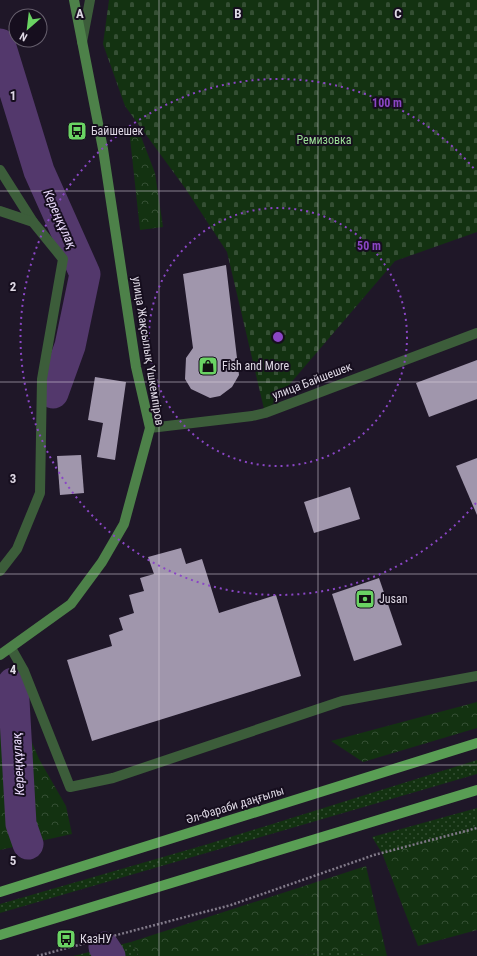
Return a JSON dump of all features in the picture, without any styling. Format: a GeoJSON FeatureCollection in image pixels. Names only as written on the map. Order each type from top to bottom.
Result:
{"type":"FeatureCollection","features":[{"type":"Feature","properties":{"kind":"main road","name":"Әл-Фараби даңғылы"},"geometry":{"type":"LineString","coordinates":[[0,892],[477,743]]}},
{"type":"Feature","properties":{"kind":"main road"},"geometry":{"type":"LineString","coordinates":[[0,935],[477,790]]}},
{"type":"Feature","properties":{"kind":"street","name":"улица Жақсылық Үшкемпіров"},"geometry":{"type":"LineString","coordinates":[[0,655],[71,604],[102,562],[124,524],[150,428],[136,367],[103,149],[74,0]]}},
{"type":"Feature","properties":{"kind":"street"},"geometry":{"type":"LineString","coordinates":[[82,42],[90,0]]}},
{"type":"Feature","properties":{"kind":"street"},"geometry":{"type":"LineString","coordinates":[[0,170],[33,222],[63,259],[42,379],[40,493],[17,549],[0,571]]}},
{"type":"Feature","properties":{"kind":"street"},"geometry":{"type":"LineString","coordinates":[[0,211],[33,222]]}},
{"type":"Feature","properties":{"kind":"street","name":"улица Байшешек"},"geometry":{"type":"LineString","coordinates":[[150,428],[252,416],[265,413],[477,333]]}},
{"type":"Feature","properties":{"kind":"street"},"geometry":{"type":"LineString","coordinates":[[11,648],[24,671],[70,787],[113,778],[342,701],[477,676]]}},
{"type":"Feature","properties":{"kind":"path"},"geometry":{"type":"LineString","coordinates":[[37,956],[231,905],[374,855],[477,828]]}},
{"type":"Feature","properties":{"kind":"green space","name":"Ремизовка"},"geometry":{"type":"Polygon","coordinates":[[[109,0],[477,0],[477,232],[395,261],[265,413],[227,252],[185,188],[125,106],[103,44],[109,0]]]}},
{"type":"Feature","properties":{"kind":"green space"},"geometry":{"type":"Polygon","coordinates":[[[129,129],[140,134],[155,173],[163,227],[140,230],[129,129]]]}},
{"type":"Feature","properties":{"kind":"green space"},"geometry":{"type":"Polygon","coordinates":[[[3,674],[39,759],[66,806],[72,834],[0,850],[0,687],[3,674]]]}},
{"type":"Feature","properties":{"kind":"green space"},"geometry":{"type":"Polygon","coordinates":[[[477,702],[477,728],[363,762],[331,741],[477,702]]]}},
{"type":"Feature","properties":{"kind":"green space"},"geometry":{"type":"Polygon","coordinates":[[[477,760],[477,774],[0,913],[0,904],[208,844],[477,760]]]}},
{"type":"Feature","properties":{"kind":"green space"},"geometry":{"type":"Polygon","coordinates":[[[477,808],[477,826],[382,853],[372,837],[477,808]]]}},
{"type":"Feature","properties":{"kind":"green space"},"geometry":{"type":"Polygon","coordinates":[[[477,826],[477,930],[418,946],[382,853],[477,826]]]}},
{"type":"Feature","properties":{"kind":"green space"},"geometry":{"type":"Polygon","coordinates":[[[366,866],[387,956],[371,956],[356,952],[319,952],[299,956],[139,956],[131,942],[366,866]]]}},
{"type":"Feature","properties":{"kind":"green space"},"geometry":{"type":"Polygon","coordinates":[[[131,942],[139,956],[73,956],[131,942]]]}},
{"type":"Feature","properties":{"kind":"green space"},"geometry":{"type":"Polygon","coordinates":[[[319,952],[356,952],[371,956],[299,956],[319,952]]]}},
{"type":"Feature","properties":{"kind":"building"},"geometry":{"type":"Polygon","coordinates":[[[226,265],[239,375],[232,387],[220,396],[210,398],[191,389],[185,379],[186,358],[193,348],[183,274],[226,265]]]}},
{"type":"Feature","properties":{"kind":"building"},"geometry":{"type":"Polygon","coordinates":[[[477,360],[477,399],[429,417],[416,383],[477,360]]]}},
{"type":"Feature","properties":{"kind":"building"},"geometry":{"type":"Polygon","coordinates":[[[95,377],[126,382],[115,460],[97,457],[103,423],[88,420],[95,377]]]}},
{"type":"Feature","properties":{"kind":"building"},"geometry":{"type":"Polygon","coordinates":[[[81,455],[84,493],[60,495],[57,456],[81,455]]]}},
{"type":"Feature","properties":{"kind":"building"},"geometry":{"type":"Polygon","coordinates":[[[477,458],[477,515],[456,466],[477,458]]]}},
{"type":"Feature","properties":{"kind":"building"},"geometry":{"type":"Polygon","coordinates":[[[350,487],[360,519],[314,533],[304,502],[350,487]]]}},
{"type":"Feature","properties":{"kind":"building"},"geometry":{"type":"Polygon","coordinates":[[[181,548],[186,564],[202,559],[219,613],[276,595],[301,676],[92,741],[67,660],[112,646],[109,635],[123,630],[119,618],[134,613],[129,595],[144,591],[140,578],[154,574],[148,557],[181,548]]]}},
{"type":"Feature","properties":{"kind":"building"},"geometry":{"type":"Polygon","coordinates":[[[379,578],[402,645],[354,661],[332,594],[379,578]]]}},
{"type":"Feature","properties":{"kind":"waterway","name":"Кереңқұлақ"},"geometry":{"type":"LineString","coordinates":[[0,44],[39,171],[85,274],[70,346],[53,393]]}},
{"type":"Feature","properties":{"kind":"waterway","name":"Кереңқұлақ"},"geometry":{"type":"LineString","coordinates":[[13,683],[21,824],[28,844]]}},
{"type":"Feature","properties":{"kind":"waterway","name":"Кереңқұлақ"},"geometry":{"type":"LineString","coordinates":[[104,947],[110,956]]}},
{"type":"Feature","properties":{"kind":"place","name":"Байшешек"},"geometry":{"type":"Point","coordinates":[77,131]}},
{"type":"Feature","properties":{"kind":"place","name":"Fish and More"},"geometry":{"type":"Point","coordinates":[208,366]}},
{"type":"Feature","properties":{"kind":"place","name":"Jusan"},"geometry":{"type":"Point","coordinates":[365,599]}},
{"type":"Feature","properties":{"kind":"place","name":"КазНУ"},"geometry":{"type":"Point","coordinates":[66,939]}}]}
